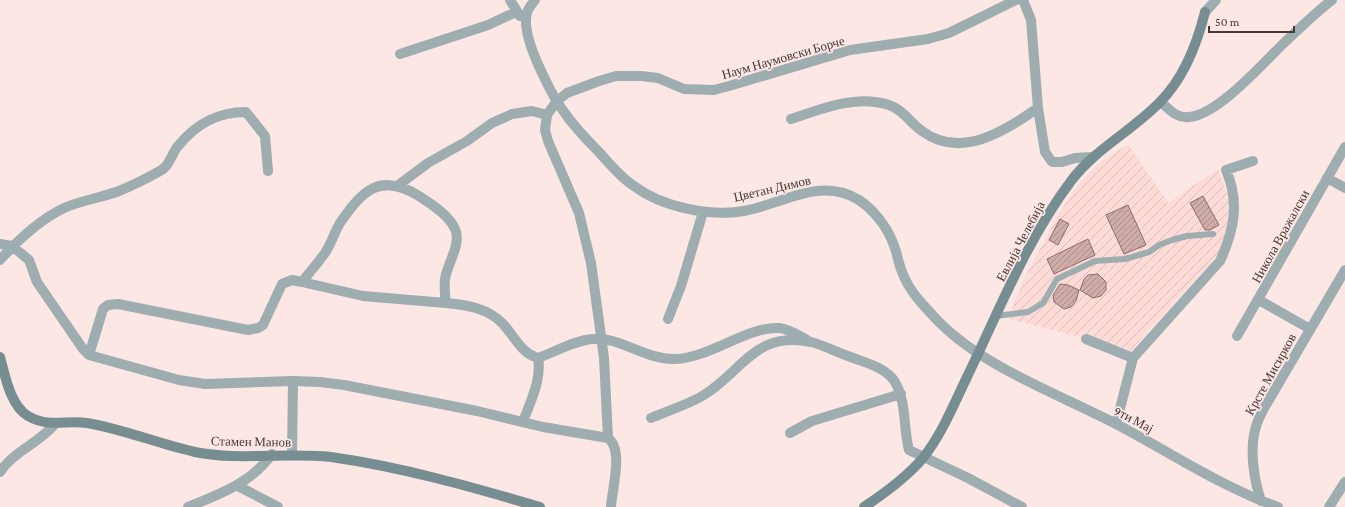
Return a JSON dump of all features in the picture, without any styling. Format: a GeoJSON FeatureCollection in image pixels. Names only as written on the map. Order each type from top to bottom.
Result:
{"type":"FeatureCollection","features":[{"type":"Feature","properties":{"kind":"street"},"geometry":{"type":"LineString","coordinates":[[510,0],[516,12],[526,24]]}},
{"type":"Feature","properties":{"kind":"street"},"geometry":{"type":"LineString","coordinates":[[526,24],[527,11],[535,0]]}},
{"type":"Feature","properties":{"kind":"street","name":"Наум Наумовски Борче"},"geometry":{"type":"LineString","coordinates":[[556,102],[568,93],[599,81],[627,75],[658,78],[684,89],[714,90],[850,50],[928,39],[948,33],[1016,0]]}},
{"type":"Feature","properties":{"kind":"street"},"geometry":{"type":"LineString","coordinates":[[1023,0],[1031,20],[1038,108],[1045,152],[1052,162],[1062,162],[1075,158],[1092,157]]}},
{"type":"Feature","properties":{"kind":"street"},"geometry":{"type":"LineString","coordinates":[[1205,12],[1208,0]]}},
{"type":"Feature","properties":{"kind":"street","name":"Евлија Челебија"},"geometry":{"type":"LineString","coordinates":[[864,507],[890,490],[923,458],[950,414],[1039,228],[1072,180],[1092,157],[1161,102],[1186,64],[1198,40],[1205,12],[1216,0]]}},
{"type":"Feature","properties":{"kind":"street"},"geometry":{"type":"LineString","coordinates":[[1161,102],[1181,117],[1189,118],[1211,110],[1238,88],[1315,14],[1332,0]]}},
{"type":"Feature","properties":{"kind":"street"},"geometry":{"type":"LineString","coordinates":[[400,54],[488,25],[516,12]]}},
{"type":"Feature","properties":{"kind":"street","name":"Цветан Димов"},"geometry":{"type":"LineString","coordinates":[[526,24],[530,42],[544,78],[556,102],[582,135],[632,186],[662,201],[702,212],[743,211],[819,190],[832,190],[858,200],[867,207],[884,226],[894,243],[902,271],[917,300],[951,334],[979,354]]}},
{"type":"Feature","properties":{"kind":"street"},"geometry":{"type":"LineString","coordinates":[[556,102],[547,115],[545,130],[548,141],[579,213],[586,238],[595,287],[601,339],[608,438]]}},
{"type":"Feature","properties":{"kind":"street"},"geometry":{"type":"LineString","coordinates":[[791,118],[832,105],[870,102],[888,104],[899,110],[920,130],[929,136],[945,143],[968,143],[995,134],[1038,108]]}},
{"type":"Feature","properties":{"kind":"street"},"geometry":{"type":"LineString","coordinates":[[397,186],[428,163],[467,141],[492,123],[512,114],[532,111],[547,115]]}},
{"type":"Feature","properties":{"kind":"street"},"geometry":{"type":"LineString","coordinates":[[0,260],[12,246],[38,224],[64,209],[120,191],[164,168],[177,147],[192,132],[213,117],[231,112],[246,112],[265,136],[268,172]]}},
{"type":"Feature","properties":{"kind":"street","name":"Никола Вражалски"},"geometry":{"type":"LineString","coordinates":[[1237,336],[1345,148]]}},
{"type":"Feature","properties":{"kind":"street"},"geometry":{"type":"LineString","coordinates":[[1116,424],[1133,358],[1220,261],[1229,242],[1234,220],[1235,201],[1226,170],[1253,161]]}},
{"type":"Feature","properties":{"kind":"street"},"geometry":{"type":"LineString","coordinates":[[1327,178],[1345,188]]}},
{"type":"Feature","properties":{"kind":"street"},"geometry":{"type":"LineString","coordinates":[[302,282],[325,253],[340,224],[367,191],[373,187],[397,186],[409,190],[435,206],[455,228],[457,237],[445,279],[446,303]]}},
{"type":"Feature","properties":{"kind":"street"},"geometry":{"type":"LineString","coordinates":[[668,319],[681,286],[702,212]]}},
{"type":"Feature","properties":{"kind":"street"},"geometry":{"type":"LineString","coordinates":[[0,244],[12,246],[29,260],[38,282],[53,307],[83,349],[89,354],[179,380],[205,384],[293,381],[344,385],[608,438],[613,442],[617,455],[611,507]]}},
{"type":"Feature","properties":{"kind":"street","name":"Крсте Мисирков"},"geometry":{"type":"LineString","coordinates":[[1261,501],[1255,482],[1253,446],[1255,428],[1263,410],[1345,270]]}},
{"type":"Feature","properties":{"kind":"street"},"geometry":{"type":"LineString","coordinates":[[89,354],[101,315],[108,305],[118,304],[248,330],[258,328],[263,325],[282,284],[292,280],[358,295],[446,303],[478,308],[492,315],[503,324],[529,355],[538,358],[584,341],[601,339],[655,357],[676,359],[705,353],[761,330],[770,328],[791,331],[812,342],[885,372],[894,381],[900,394],[906,439],[909,450],[923,458],[968,478],[1022,507]]}},
{"type":"Feature","properties":{"kind":"street"},"geometry":{"type":"LineString","coordinates":[[1259,300],[1310,329]]}},
{"type":"Feature","properties":{"kind":"street"},"geometry":{"type":"LineString","coordinates":[[651,418],[707,393],[754,352],[771,344],[790,340],[812,342]]}},
{"type":"Feature","properties":{"kind":"street"},"geometry":{"type":"LineString","coordinates":[[1086,340],[1133,358]]}},
{"type":"Feature","properties":{"kind":"street","name":"9ти Мај"},"geometry":{"type":"LineString","coordinates":[[979,354],[1116,424],[1235,489],[1278,507]]}},
{"type":"Feature","properties":{"kind":"street","name":"Стамен Манов"},"geometry":{"type":"LineString","coordinates":[[0,357],[10,390],[16,403],[26,415],[37,421],[55,424],[86,423],[195,452],[242,455],[292,454],[333,458],[386,467],[468,487],[540,507]]}},
{"type":"Feature","properties":{"kind":"street"},"geometry":{"type":"LineString","coordinates":[[523,422],[536,385],[540,368],[538,358]]}},
{"type":"Feature","properties":{"kind":"street"},"geometry":{"type":"LineString","coordinates":[[292,454],[293,381]]}},
{"type":"Feature","properties":{"kind":"street"},"geometry":{"type":"LineString","coordinates":[[790,433],[812,421],[900,394]]}},
{"type":"Feature","properties":{"kind":"street"},"geometry":{"type":"LineString","coordinates":[[0,472],[4,460],[44,436],[55,424]]}},
{"type":"Feature","properties":{"kind":"street"},"geometry":{"type":"LineString","coordinates":[[188,507],[238,486],[260,469],[272,454]]}},
{"type":"Feature","properties":{"kind":"street"},"geometry":{"type":"LineString","coordinates":[[1329,507],[1345,482]]}},
{"type":"Feature","properties":{"kind":"street"},"geometry":{"type":"LineString","coordinates":[[238,486],[278,507]]}},
{"type":"Feature","properties":{"kind":"lane"},"geometry":{"type":"LineString","coordinates":[[996,316],[1028,312],[1043,303],[1057,279],[1095,261],[1126,260],[1149,252],[1159,245],[1172,240],[1187,236],[1213,234]]}},
{"type":"Feature","properties":{"kind":"shaded area"},"geometry":{"type":"Polygon","coordinates":[[[1128,144],[1168,203],[1218,169],[1230,201],[1230,217],[1225,237],[1217,256],[1131,350],[1010,319],[1013,306],[1026,275],[1060,212],[1076,187],[1096,166],[1128,144]]]}},
{"type":"Feature","properties":{"kind":"building"},"geometry":{"type":"Polygon","coordinates":[[[1203,196],[1219,225],[1210,230],[1205,230],[1190,203],[1203,196]]]}},
{"type":"Feature","properties":{"kind":"building"},"geometry":{"type":"Polygon","coordinates":[[[1128,205],[1146,245],[1124,254],[1106,215],[1128,205]]]}},
{"type":"Feature","properties":{"kind":"building"},"geometry":{"type":"Polygon","coordinates":[[[1060,219],[1069,224],[1058,245],[1049,240],[1060,219]]]}},
{"type":"Feature","properties":{"kind":"building"},"geometry":{"type":"Polygon","coordinates":[[[1088,239],[1095,255],[1054,274],[1047,259],[1088,239]]]}},
{"type":"Feature","properties":{"kind":"building"},"geometry":{"type":"Polygon","coordinates":[[[1098,274],[1106,282],[1106,290],[1101,296],[1093,298],[1080,290],[1084,279],[1088,275],[1098,274]]]}},
{"type":"Feature","properties":{"kind":"building"},"geometry":{"type":"Polygon","coordinates":[[[1060,284],[1068,285],[1079,290],[1076,301],[1071,307],[1064,309],[1054,302],[1053,295],[1060,284]]]}}]}
